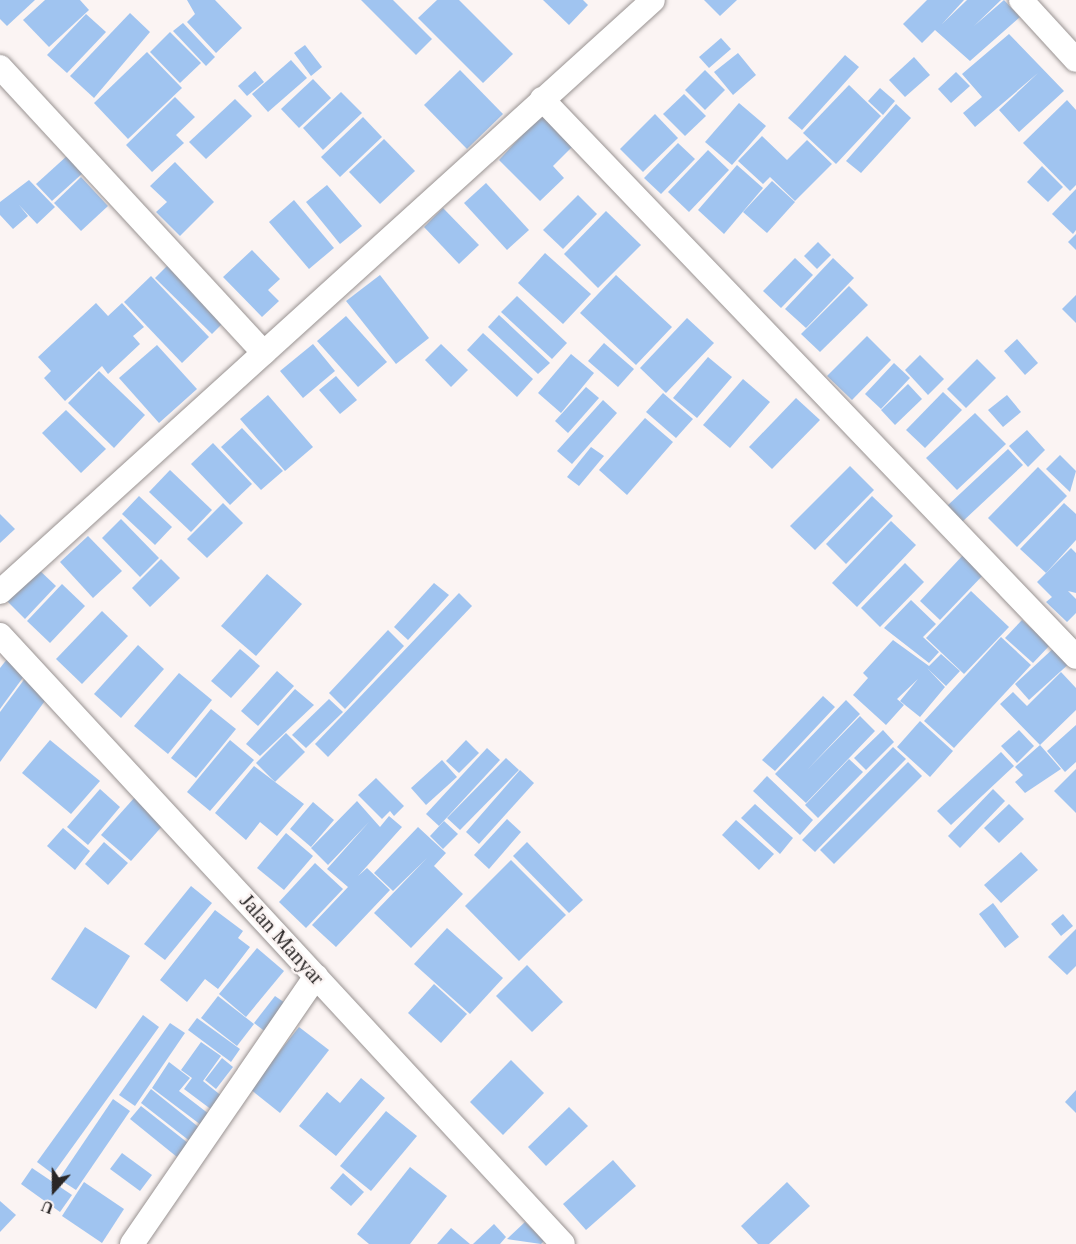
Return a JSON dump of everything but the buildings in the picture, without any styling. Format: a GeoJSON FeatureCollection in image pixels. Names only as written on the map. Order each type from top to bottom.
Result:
{"type":"FeatureCollection","features":[{"type":"Feature","properties":{"kind":"street"},"geometry":{"type":"LineString","coordinates":[[0,592],[653,0]]}},
{"type":"Feature","properties":{"kind":"street"},"geometry":{"type":"LineString","coordinates":[[1020,0],[1076,60]]}},
{"type":"Feature","properties":{"kind":"street"},"geometry":{"type":"LineString","coordinates":[[0,67],[264,353]]}},
{"type":"Feature","properties":{"kind":"street"},"geometry":{"type":"LineString","coordinates":[[542,99],[1076,657]]}},
{"type":"Feature","properties":{"kind":"street","name":"Jalan Manyar"},"geometry":{"type":"LineString","coordinates":[[0,635],[563,1244]]}},
{"type":"Feature","properties":{"kind":"street"},"geometry":{"type":"LineString","coordinates":[[132,1244],[316,976]]}}]}
